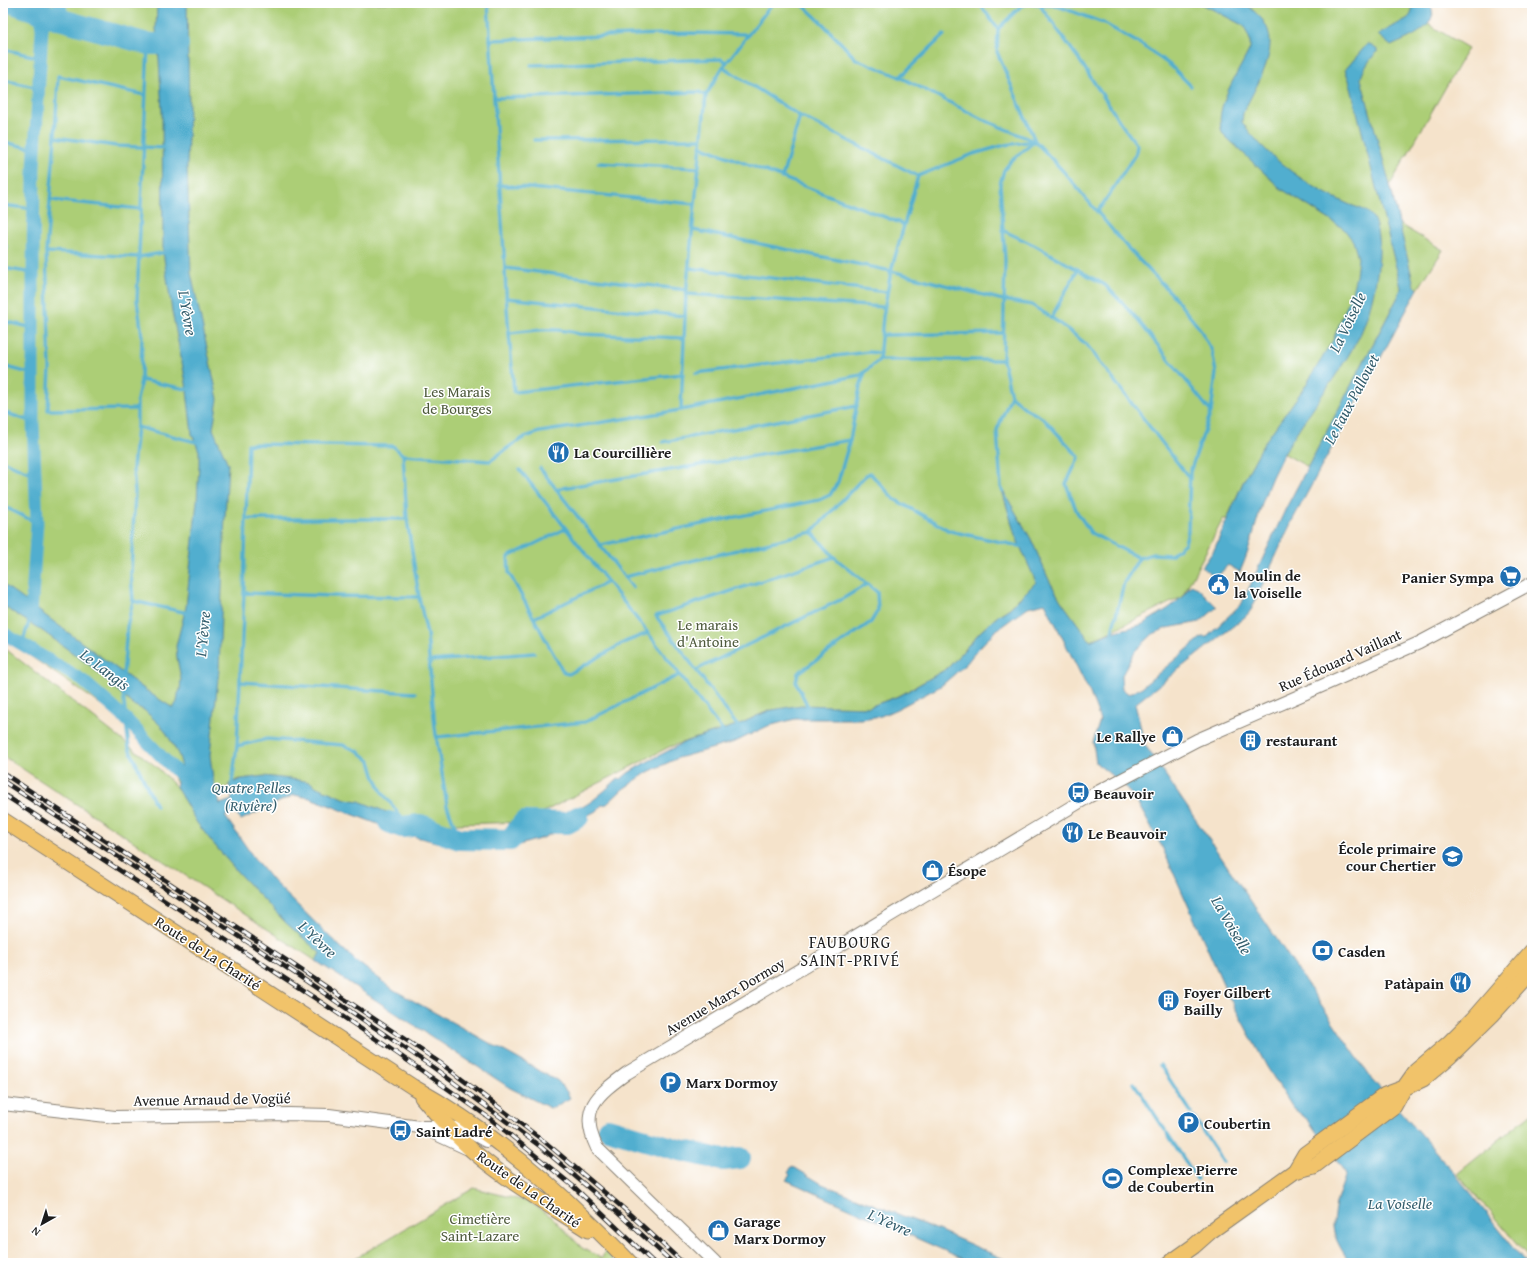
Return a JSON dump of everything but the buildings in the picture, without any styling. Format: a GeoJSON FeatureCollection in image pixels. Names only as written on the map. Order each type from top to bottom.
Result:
{"type":"FeatureCollection","features":[{"type":"Feature","properties":{"kind":"main road","name":"Route de La Charité"},"geometry":{"type":"LineString","coordinates":[[3,820],[413,1087],[446,1106],[489,1136],[533,1170],[575,1208],[630,1263]]}},
{"type":"Feature","properties":{"kind":"main road"},"geometry":{"type":"LineString","coordinates":[[1404,1088],[1416,1072],[1449,1043],[1473,1019],[1532,951]]}},
{"type":"Feature","properties":{"kind":"main road"},"geometry":{"type":"LineString","coordinates":[[1170,1263],[1194,1246],[1211,1231],[1294,1171],[1314,1166],[1389,1100],[1404,1088],[1422,1079],[1450,1056],[1492,1015],[1532,971]]}},
{"type":"Feature","properties":{"kind":"main road","name":"Route de La Charité"},"geometry":{"type":"LineString","coordinates":[[413,1087],[448,1127],[475,1152],[521,1186],[617,1250]]}},
{"type":"Feature","properties":{"kind":"street","name":"Rue Édouard Vaillant"},"geometry":{"type":"LineString","coordinates":[[1158,761],[1197,740],[1419,643],[1532,583]]}},
{"type":"Feature","properties":{"kind":"street","name":"Avenue Marx Dormoy"},"geometry":{"type":"LineString","coordinates":[[715,1263],[597,1148],[592,1138],[588,1119],[593,1105],[602,1091],[627,1073],[1088,797],[1158,761]]}},
{"type":"Feature","properties":{"kind":"street","name":"Avenue Arnaud de Vogüé"},"geometry":{"type":"LineString","coordinates":[[3,1104],[115,1117],[329,1115],[420,1127]]}},
{"type":"Feature","properties":{"kind":"street"},"geometry":{"type":"LineString","coordinates":[[420,1127],[448,1127],[462,1129],[482,1138],[529,1176],[575,1208]]}},
{"type":"Feature","properties":{"kind":"street"},"geometry":{"type":"LineString","coordinates":[[420,1127],[475,1152]]}},
{"type":"Feature","properties":{"kind":"green space","name":"Les Marais de Bourges"},"geometry":{"type":"Polygon","coordinates":[[[3,3],[1429,3],[1433,14],[1428,24],[1468,48],[1390,185],[1399,224],[1443,250],[1418,289],[1399,295],[1308,467],[1267,444],[1244,480],[1227,519],[1223,519],[1182,597],[1080,646],[1045,587],[1019,598],[1010,608],[999,615],[980,632],[948,668],[901,695],[869,707],[772,710],[740,724],[669,747],[524,822],[420,825],[289,784],[239,779],[222,790],[222,788],[201,817],[321,953],[316,961],[3,756],[3,647],[158,768],[182,793],[167,765],[116,715],[4,638],[3,639],[3,3]]]}},
{"type":"Feature","properties":{"kind":"green space"},"geometry":{"type":"Polygon","coordinates":[[[1532,1113],[1532,1261],[1457,1174],[1532,1113]]]}},
{"type":"Feature","properties":{"kind":"green space","name":"Cimetière Saint-Lazare"},"geometry":{"type":"Polygon","coordinates":[[[474,1188],[529,1202],[552,1217],[582,1248],[602,1258],[605,1251],[616,1263],[347,1263],[474,1188]]]}},
{"type":"Feature","properties":{"kind":"water"},"geometry":{"type":"Polygon","coordinates":[[[157,3],[187,3],[189,107],[187,166],[191,273],[218,399],[213,429],[228,464],[219,670],[210,755],[213,779],[220,804],[232,800],[229,784],[242,779],[264,776],[310,782],[317,787],[346,799],[359,801],[427,828],[488,832],[498,835],[525,831],[571,813],[592,801],[618,778],[621,779],[643,764],[685,742],[740,724],[772,710],[801,705],[869,707],[901,695],[948,668],[980,632],[999,615],[1010,608],[1036,582],[1015,535],[1001,487],[1031,539],[1049,580],[1061,601],[1090,641],[1112,632],[1141,625],[1169,608],[1182,597],[1191,585],[1198,588],[1217,607],[1200,622],[1167,628],[1153,634],[1135,651],[1121,677],[1122,689],[1129,694],[1142,687],[1202,637],[1207,637],[1242,603],[1286,508],[1399,295],[1401,288],[1398,275],[1349,80],[1345,70],[1368,43],[1379,51],[1373,56],[1363,72],[1361,79],[1390,185],[1414,285],[1418,289],[1292,521],[1251,610],[1246,616],[1135,704],[1145,745],[1371,1078],[1451,1169],[1526,1263],[1351,1263],[1348,1260],[1342,1251],[1333,1230],[1333,1219],[1339,1193],[1346,1174],[1308,1120],[1293,1108],[1267,1067],[1229,997],[1162,847],[1138,804],[1125,786],[1096,763],[1093,742],[1100,720],[1090,693],[1045,603],[1028,607],[994,632],[966,664],[941,686],[897,709],[881,716],[861,719],[795,719],[768,726],[735,742],[678,758],[648,772],[623,789],[607,804],[602,805],[596,811],[543,838],[512,847],[436,842],[416,837],[399,829],[388,828],[310,798],[294,795],[241,820],[234,812],[225,816],[254,858],[273,881],[356,961],[394,990],[558,1081],[570,1098],[554,1107],[550,1108],[510,1088],[316,961],[320,953],[286,923],[240,875],[197,823],[176,787],[181,763],[179,756],[167,734],[160,725],[144,710],[133,705],[92,667],[41,630],[3,606],[3,584],[151,694],[173,708],[177,702],[181,679],[176,646],[186,607],[197,501],[199,451],[192,434],[186,383],[172,311],[163,252],[162,112],[156,29],[157,3]]]}},
{"type":"Feature","properties":{"kind":"water","name":"La Voiselle"},"geometry":{"type":"Polygon","coordinates":[[[1200,3],[1243,3],[1256,13],[1266,26],[1270,38],[1266,64],[1243,113],[1242,122],[1260,144],[1280,163],[1303,180],[1327,194],[1368,212],[1376,225],[1379,246],[1376,281],[1366,319],[1358,339],[1337,374],[1291,441],[1281,459],[1267,489],[1240,572],[1228,565],[1216,578],[1202,567],[1214,550],[1244,480],[1264,443],[1304,388],[1333,340],[1352,292],[1358,258],[1353,241],[1344,229],[1280,188],[1223,134],[1220,124],[1224,102],[1228,90],[1250,48],[1250,40],[1244,26],[1200,3]]]}},
{"type":"Feature","properties":{"kind":"water"},"geometry":{"type":"Polygon","coordinates":[[[1411,3],[1429,3],[1432,11],[1432,18],[1428,25],[1414,35],[1391,46],[1378,35],[1408,18],[1412,9],[1411,3]]]}},
{"type":"Feature","properties":{"kind":"water","name":"L'Yèvre"},"geometry":{"type":"Polygon","coordinates":[[[792,1166],[822,1184],[938,1230],[1013,1263],[972,1263],[786,1180],[790,1175],[788,1173],[792,1166]]]}},
{"type":"Feature","properties":{"kind":"waterway"},"geometry":{"type":"LineString","coordinates":[[13,3],[62,20],[148,44],[178,44]]}},
{"type":"Feature","properties":{"kind":"waterway"},"geometry":{"type":"LineString","coordinates":[[31,614],[37,523],[33,422],[33,273],[34,168],[42,29],[38,3]]}},
{"type":"Feature","properties":{"kind":"waterway"},"geometry":{"type":"LineString","coordinates":[[60,3],[62,20]]}},
{"type":"Feature","properties":{"kind":"waterway"},"geometry":{"type":"LineString","coordinates":[[488,3],[506,299],[514,392],[683,374]]}},
{"type":"Feature","properties":{"kind":"waterway"},"geometry":{"type":"LineString","coordinates":[[681,410],[686,294],[706,95],[723,67],[773,3]]}},
{"type":"Feature","properties":{"kind":"waterway"},"geometry":{"type":"LineString","coordinates":[[801,3],[856,59],[900,77],[984,120],[1034,141]]}},
{"type":"Feature","properties":{"kind":"waterway"},"geometry":{"type":"LineString","coordinates":[[979,3],[998,29],[997,52],[1035,141],[1063,171],[1125,245],[1171,293],[1200,329],[1212,351],[1216,373],[1211,412],[1190,472],[1188,531],[1185,543],[1171,555],[1153,554],[1139,558],[1091,533],[1077,512],[1066,484],[1079,457],[1044,419],[1025,408],[1011,396]]}},
{"type":"Feature","properties":{"kind":"waterway"},"geometry":{"type":"LineString","coordinates":[[998,29],[1020,7],[1029,3]]}},
{"type":"Feature","properties":{"kind":"waterway"},"geometry":{"type":"LineString","coordinates":[[1031,3],[1039,4],[1078,58],[1137,145],[1136,153],[1097,211]]}},
{"type":"Feature","properties":{"kind":"waterway"},"geometry":{"type":"LineString","coordinates":[[1039,4],[1055,5],[1103,23],[1142,45],[1170,65],[1191,86]]}},
{"type":"Feature","properties":{"kind":"waterway"},"geometry":{"type":"LineString","coordinates":[[490,40],[691,33],[744,34],[748,36]]}},
{"type":"Feature","properties":{"kind":"waterway"},"geometry":{"type":"LineString","coordinates":[[900,77],[944,35]]}},
{"type":"Feature","properties":{"kind":"waterway","name":"Le Langis"},"geometry":{"type":"LineString","coordinates":[[123,677],[127,627],[133,601],[131,574],[135,492],[133,468],[137,427],[137,400],[141,380],[142,335],[137,300],[148,44]]}},
{"type":"Feature","properties":{"kind":"waterway"},"geometry":{"type":"LineString","coordinates":[[3,49],[41,58]]}},
{"type":"Feature","properties":{"kind":"waterway"},"geometry":{"type":"LineString","coordinates":[[531,65],[721,59],[727,62]]}},
{"type":"Feature","properties":{"kind":"waterway"},"geometry":{"type":"LineString","coordinates":[[723,67],[800,116],[918,176]]}},
{"type":"Feature","properties":{"kind":"waterway"},"geometry":{"type":"LineString","coordinates":[[137,409],[48,410],[50,368],[46,252],[58,76],[145,95]]}},
{"type":"Feature","properties":{"kind":"waterway"},"geometry":{"type":"LineString","coordinates":[[3,80],[39,88]]}},
{"type":"Feature","properties":{"kind":"waterway"},"geometry":{"type":"LineString","coordinates":[[494,98],[699,92],[706,95]]}},
{"type":"Feature","properties":{"kind":"waterway"},"geometry":{"type":"LineString","coordinates":[[782,178],[800,116]]}},
{"type":"Feature","properties":{"kind":"waterway"},"geometry":{"type":"LineString","coordinates":[[55,137],[116,146],[166,148]]}},
{"type":"Feature","properties":{"kind":"waterway"},"geometry":{"type":"LineString","coordinates":[[534,140],[701,139]]}},
{"type":"Feature","properties":{"kind":"waterway"},"geometry":{"type":"LineString","coordinates":[[879,360],[883,317],[891,271],[918,176],[973,154],[1005,145],[1034,141]]}},
{"type":"Feature","properties":{"kind":"waterway"},"geometry":{"type":"LineString","coordinates":[[1003,491],[1001,487],[997,430],[1011,396],[1003,360],[1005,260],[1000,184],[1004,170],[1011,161],[1035,141]]}},
{"type":"Feature","properties":{"kind":"waterway"},"geometry":{"type":"LineString","coordinates":[[3,142],[35,149]]}},
{"type":"Feature","properties":{"kind":"waterway"},"geometry":{"type":"LineString","coordinates":[[700,146],[903,224]]}},
{"type":"Feature","properties":{"kind":"waterway"},"geometry":{"type":"LineString","coordinates":[[598,163],[698,168]]}},
{"type":"Feature","properties":{"kind":"waterway"},"geometry":{"type":"LineString","coordinates":[[499,185],[695,204]]}},
{"type":"Feature","properties":{"kind":"waterway"},"geometry":{"type":"LineString","coordinates":[[51,200],[141,209]]}},
{"type":"Feature","properties":{"kind":"waterway"},"geometry":{"type":"LineString","coordinates":[[3,205],[34,209]]}},
{"type":"Feature","properties":{"kind":"waterway"},"geometry":{"type":"LineString","coordinates":[[693,230],[891,271],[1003,300],[1032,305],[1058,322],[1086,344],[1190,479]]}},
{"type":"Feature","properties":{"kind":"waterway"},"geometry":{"type":"LineString","coordinates":[[1002,230],[1034,245],[1105,285],[1132,313],[1211,412]]}},
{"type":"Feature","properties":{"kind":"waterway"},"geometry":{"type":"LineString","coordinates":[[46,252],[139,257],[167,252]]}},
{"type":"Feature","properties":{"kind":"waterway"},"geometry":{"type":"LineString","coordinates":[[3,268],[33,273]]}},
{"type":"Feature","properties":{"kind":"waterway"},"geometry":{"type":"LineString","coordinates":[[505,268],[687,290]]}},
{"type":"Feature","properties":{"kind":"waterway"},"geometry":{"type":"LineString","coordinates":[[689,268],[887,292]]}},
{"type":"Feature","properties":{"kind":"waterway"},"geometry":{"type":"LineString","coordinates":[[1051,318],[1078,269]]}},
{"type":"Feature","properties":{"kind":"waterway"},"geometry":{"type":"LineString","coordinates":[[686,294],[884,307]]}},
{"type":"Feature","properties":{"kind":"waterway"},"geometry":{"type":"LineString","coordinates":[[506,298],[685,316]]}},
{"type":"Feature","properties":{"kind":"waterway"},"geometry":{"type":"LineString","coordinates":[[3,321],[34,328]]}},
{"type":"Feature","properties":{"kind":"waterway"},"geometry":{"type":"LineString","coordinates":[[510,333],[536,330],[562,330],[579,334],[684,338]]}},
{"type":"Feature","properties":{"kind":"waterway"},"geometry":{"type":"LineString","coordinates":[[882,335],[1003,333]]}},
{"type":"Feature","properties":{"kind":"waterway"},"geometry":{"type":"LineString","coordinates":[[696,373],[868,352],[880,353]]}},
{"type":"Feature","properties":{"kind":"waterway"},"geometry":{"type":"LineString","coordinates":[[244,593],[248,444],[393,446],[403,455],[490,461],[525,437],[540,432],[681,410],[861,375],[879,360],[1003,360]]}},
{"type":"Feature","properties":{"kind":"waterway"},"geometry":{"type":"LineString","coordinates":[[3,366],[33,374]]}},
{"type":"Feature","properties":{"kind":"waterway"},"geometry":{"type":"LineString","coordinates":[[600,545],[819,500],[830,495],[838,482],[850,440],[860,387],[865,372]]}},
{"type":"Feature","properties":{"kind":"waterway"},"geometry":{"type":"LineString","coordinates":[[141,380],[191,390]]}},
{"type":"Feature","properties":{"kind":"waterway"},"geometry":{"type":"LineString","coordinates":[[663,442],[857,406]]}},
{"type":"Feature","properties":{"kind":"waterway"},"geometry":{"type":"LineString","coordinates":[[3,412],[33,422]]}},
{"type":"Feature","properties":{"kind":"waterway"},"geometry":{"type":"LineString","coordinates":[[137,427],[200,443]]}},
{"type":"Feature","properties":{"kind":"waterway"},"geometry":{"type":"LineString","coordinates":[[556,489],[850,440]]}},
{"type":"Feature","properties":{"kind":"waterway"},"geometry":{"type":"LineString","coordinates":[[403,455],[407,519],[419,597],[427,634],[435,728],[447,806],[458,834]]}},
{"type":"Feature","properties":{"kind":"waterway"},"geometry":{"type":"LineString","coordinates":[[3,461],[35,475]]}},
{"type":"Feature","properties":{"kind":"waterway"},"geometry":{"type":"LineString","coordinates":[[540,468],[633,588]]}},
{"type":"Feature","properties":{"kind":"waterway"},"geometry":{"type":"LineString","coordinates":[[520,470],[648,633],[724,733]]}},
{"type":"Feature","properties":{"kind":"waterway"},"geometry":{"type":"LineString","coordinates":[[624,577],[812,532],[865,476],[870,473],[894,499],[950,531],[1024,547]]}},
{"type":"Feature","properties":{"kind":"waterway"},"geometry":{"type":"LineString","coordinates":[[3,506],[37,523]]}},
{"type":"Feature","properties":{"kind":"waterway"},"geometry":{"type":"LineString","coordinates":[[246,519],[407,519]]}},
{"type":"Feature","properties":{"kind":"waterway"},"geometry":{"type":"LineString","coordinates":[[565,529],[508,557],[509,573],[564,673],[569,674],[625,642],[648,633]]}},
{"type":"Feature","properties":{"kind":"waterway"},"geometry":{"type":"LineString","coordinates":[[809,709],[796,682],[798,673],[871,622],[878,610],[877,592],[834,557],[812,532]]}},
{"type":"Feature","properties":{"kind":"waterway"},"geometry":{"type":"LineString","coordinates":[[739,728],[656,616],[834,557]]}},
{"type":"Feature","properties":{"kind":"waterway"},"geometry":{"type":"LineString","coordinates":[[1112,632],[1124,583],[1139,558]]}},
{"type":"Feature","properties":{"kind":"waterway"},"geometry":{"type":"LineString","coordinates":[[534,618],[608,582]]}},
{"type":"Feature","properties":{"kind":"waterway"},"geometry":{"type":"LineString","coordinates":[[696,670],[844,598],[867,584]]}},
{"type":"Feature","properties":{"kind":"waterway","name":"Quatre Pelles (Rivière)"},"geometry":{"type":"LineString","coordinates":[[233,787],[232,783],[237,746],[244,593],[419,597]]}},
{"type":"Feature","properties":{"kind":"waterway"},"geometry":{"type":"LineString","coordinates":[[133,601],[188,613]]}},
{"type":"Feature","properties":{"kind":"waterway"},"geometry":{"type":"LineString","coordinates":[[22,644],[30,619]]}},
{"type":"Feature","properties":{"kind":"waterway"},"geometry":{"type":"LineString","coordinates":[[3,633],[82,680],[125,718],[191,786]]}},
{"type":"Feature","properties":{"kind":"waterway"},"geometry":{"type":"LineString","coordinates":[[430,661],[534,653]]}},
{"type":"Feature","properties":{"kind":"waterway"},"geometry":{"type":"LineString","coordinates":[[437,737],[585,722],[679,675]]}},
{"type":"Feature","properties":{"kind":"waterway"},"geometry":{"type":"LineString","coordinates":[[240,682],[415,693]]}},
{"type":"Feature","properties":{"kind":"waterway","name":"Le Langis"},"geometry":{"type":"LineString","coordinates":[[123,693],[129,748],[156,806]]}},
{"type":"Feature","properties":{"kind":"waterway"},"geometry":{"type":"LineString","coordinates":[[237,746],[267,739],[343,745],[358,751],[370,761],[374,775],[382,792],[396,810],[400,822]]}},
{"type":"Feature","properties":{"kind":"waterway"},"geometry":{"type":"LineString","coordinates":[[389,822],[402,827],[420,825],[460,839],[510,840],[524,822],[567,823],[578,817]]}},
{"type":"Feature","properties":{"kind":"waterway"},"geometry":{"type":"LineString","coordinates":[[1160,1065],[1191,1112]]}},
{"type":"Feature","properties":{"kind":"waterway"},"geometry":{"type":"LineString","coordinates":[[1134,1083],[1165,1130]]}},
{"type":"Feature","properties":{"kind":"waterway"},"geometry":{"type":"LineString","coordinates":[[1193,1116],[1223,1162]]}},
{"type":"Feature","properties":{"kind":"waterway","name":"L'Yèvre"},"geometry":{"type":"LineString","coordinates":[[608,1129],[676,1149],[723,1160],[740,1158]]}},
{"type":"Feature","properties":{"kind":"waterway"},"geometry":{"type":"LineString","coordinates":[[1167,1133],[1197,1179]]}},
{"type":"Feature","properties":{"kind":"railway"},"geometry":{"type":"LineString","coordinates":[[3,773],[439,1062],[545,1142],[623,1208],[683,1263]]}},
{"type":"Feature","properties":{"kind":"railway"},"geometry":{"type":"LineString","coordinates":[[3,781],[293,972],[434,1068],[541,1147],[618,1213],[673,1263]]}},
{"type":"Feature","properties":{"kind":"railway"},"geometry":{"type":"LineString","coordinates":[[3,794],[330,1008],[488,1117],[573,1186],[654,1263]]}},
{"type":"Feature","properties":{"kind":"place","name":"La Courcillière"},"geometry":{"type":"Point","coordinates":[558,452]}},
{"type":"Feature","properties":{"kind":"place","name":"Panier Sympa"},"geometry":{"type":"Point","coordinates":[1510,577]}},
{"type":"Feature","properties":{"kind":"place","name":"Moulin de la Voiselle"},"geometry":{"type":"Point","coordinates":[1219,584]}},
{"type":"Feature","properties":{"kind":"place","name":"Le Rallye"},"geometry":{"type":"Point","coordinates":[1172,736]}},
{"type":"Feature","properties":{"kind":"place","name":"restaurant"},"geometry":{"type":"Point","coordinates":[1250,740]}},
{"type":"Feature","properties":{"kind":"place","name":"Beauvoir"},"geometry":{"type":"Point","coordinates":[1079,793]}},
{"type":"Feature","properties":{"kind":"place","name":"Le Beauvoir"},"geometry":{"type":"Point","coordinates":[1072,833]}},
{"type":"Feature","properties":{"kind":"place","name":"École primaire cour Chertier"},"geometry":{"type":"Point","coordinates":[1452,857]}},
{"type":"Feature","properties":{"kind":"place","name":"Ésope"},"geometry":{"type":"Point","coordinates":[932,870]}},
{"type":"Feature","properties":{"kind":"place","name":"Casden"},"geometry":{"type":"Point","coordinates":[1322,951]}},
{"type":"Feature","properties":{"kind":"place","name":"Patàpain"},"geometry":{"type":"Point","coordinates":[1460,983]}},
{"type":"Feature","properties":{"kind":"place","name":"Foyer Gilbert Bailly"},"geometry":{"type":"Point","coordinates":[1168,1001]}},
{"type":"Feature","properties":{"kind":"place","name":"Marx Dormoy"},"geometry":{"type":"Point","coordinates":[671,1082]}},
{"type":"Feature","properties":{"kind":"place","name":"Coubertin"},"geometry":{"type":"Point","coordinates":[1188,1123]}},
{"type":"Feature","properties":{"kind":"place","name":"Saint Ladré"},"geometry":{"type":"Point","coordinates":[401,1131]}},
{"type":"Feature","properties":{"kind":"place","name":"Complexe Pierre de Coubertin"},"geometry":{"type":"Point","coordinates":[1113,1178]}},
{"type":"Feature","properties":{"kind":"place","name":"Garage Marx Dormoy"},"geometry":{"type":"Point","coordinates":[719,1230]}},
{"type":"Feature","properties":{"kind":"district","name":"FAUBOURG SAINT-PRIVÉ"},"geometry":{"type":"Point","coordinates":[850,951]}},
{"type":"Feature","properties":{"kind":"water label","name":"Le Faux Pallouet"},"geometry":{"type":"Point","coordinates":[1351,399]}},
{"type":"Feature","properties":{"kind":"park label","name":"Le marais d'Antoine"},"geometry":{"type":"Point","coordinates":[708,632]}}]}
